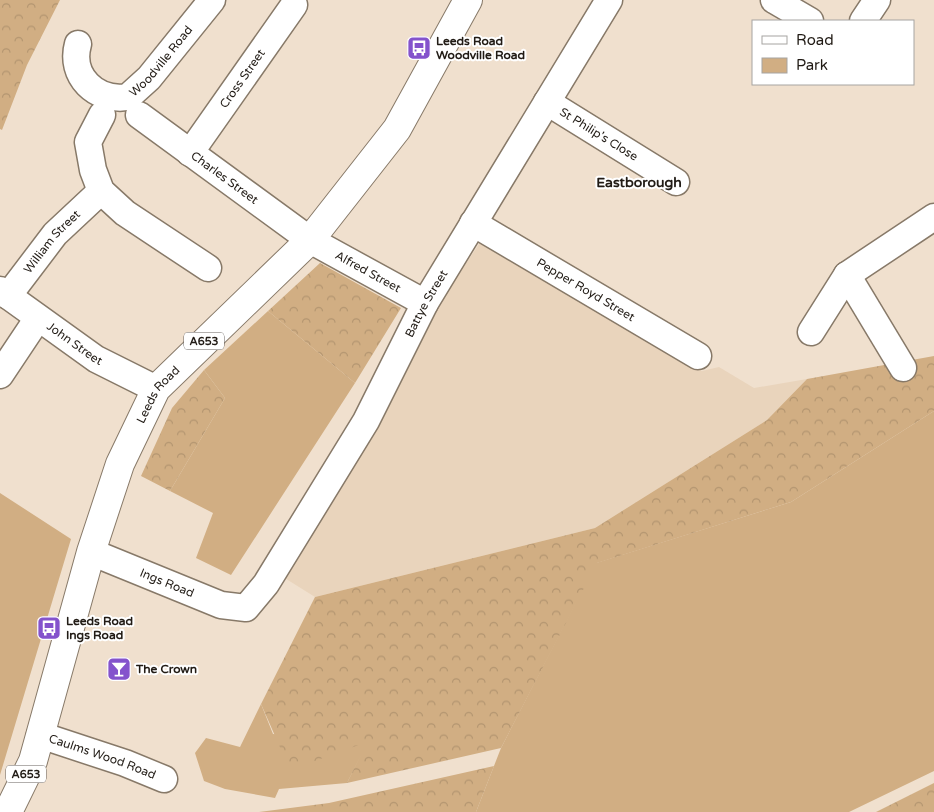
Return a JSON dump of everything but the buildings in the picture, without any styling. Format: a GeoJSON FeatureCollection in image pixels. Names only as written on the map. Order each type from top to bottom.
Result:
{"type":"FeatureCollection","features":[{"type":"Feature","properties":{"kind":"main road","name":"Leeds Road"},"geometry":{"type":"LineString","coordinates":[[7,812],[33,761],[91,552],[120,464],[156,389],[310,240],[397,129],[468,0]]}},
{"type":"Feature","properties":{"kind":"street","name":"Woodville Road"},"geometry":{"type":"LineString","coordinates":[[78,44],[74,55],[77,66],[87,84],[97,93],[108,98],[128,97],[149,78],[212,0]]}},
{"type":"Feature","properties":{"kind":"street","name":"Battye Street"},"geometry":{"type":"LineString","coordinates":[[246,608],[266,584],[366,421],[425,302],[609,0]]}},
{"type":"Feature","properties":{"kind":"street"},"geometry":{"type":"LineString","coordinates":[[774,0],[808,20]]}},
{"type":"Feature","properties":{"kind":"street"},"geometry":{"type":"LineString","coordinates":[[864,20],[877,0]]}},
{"type":"Feature","properties":{"kind":"street","name":"Cross Street"},"geometry":{"type":"LineString","coordinates":[[190,153],[294,5]]}},
{"type":"Feature","properties":{"kind":"street","name":"St Philip's Close"},"geometry":{"type":"LineString","coordinates":[[548,102],[677,181]]}},
{"type":"Feature","properties":{"kind":"street"},"geometry":{"type":"LineString","coordinates":[[102,115],[88,142],[92,170],[101,191],[124,213],[208,268]]}},
{"type":"Feature","properties":{"kind":"street","name":"Charles Street"},"geometry":{"type":"LineString","coordinates":[[139,115],[310,240]]}},
{"type":"Feature","properties":{"kind":"street","name":"William Street"},"geometry":{"type":"LineString","coordinates":[[4,293],[57,232],[101,191]]}},
{"type":"Feature","properties":{"kind":"street"},"geometry":{"type":"LineString","coordinates":[[813,317],[847,276],[934,217]]}},
{"type":"Feature","properties":{"kind":"street","name":"Pepper Royd Street"},"geometry":{"type":"LineString","coordinates":[[473,223],[698,356]]}},
{"type":"Feature","properties":{"kind":"street","name":"Alfred Street"},"geometry":{"type":"LineString","coordinates":[[310,240],[425,302]]}},
{"type":"Feature","properties":{"kind":"street"},"geometry":{"type":"LineString","coordinates":[[847,276],[903,368]]}},
{"type":"Feature","properties":{"kind":"street","name":"John Street"},"geometry":{"type":"LineString","coordinates":[[4,293],[96,359],[156,389]]}},
{"type":"Feature","properties":{"kind":"street"},"geometry":{"type":"LineString","coordinates":[[0,375],[38,318]]}},
{"type":"Feature","properties":{"kind":"street","name":"Ings Road"},"geometry":{"type":"LineString","coordinates":[[91,552],[221,605],[246,608]]}},
{"type":"Feature","properties":{"kind":"street","name":"Caulms Wood Road"},"geometry":{"type":"LineString","coordinates":[[40,735],[125,763],[164,779]]}},
{"type":"Feature","properties":{"kind":"street"},"geometry":{"type":"LineString","coordinates":[[0,804],[7,812]]}},
{"type":"Feature","properties":{"kind":"shaded area"},"geometry":{"type":"Polygon","coordinates":[[[481,241],[702,371],[719,367],[754,388],[807,379],[767,420],[595,528],[315,597],[283,577],[435,310],[481,241]]]}},
{"type":"Feature","properties":{"kind":"green space"},"geometry":{"type":"Polygon","coordinates":[[[0,0],[60,0],[27,65],[2,130],[0,129],[0,0]]]}},
{"type":"Feature","properties":{"kind":"green space"},"geometry":{"type":"Polygon","coordinates":[[[320,263],[401,308],[355,383],[268,311],[320,263]]]}},
{"type":"Feature","properties":{"kind":"green space"},"geometry":{"type":"Polygon","coordinates":[[[268,311],[355,383],[231,575],[196,558],[213,513],[170,491],[225,398],[204,370],[268,311]]]}},
{"type":"Feature","properties":{"kind":"green space"},"geometry":{"type":"Polygon","coordinates":[[[934,356],[934,411],[791,502],[597,563],[501,748],[347,783],[367,742],[290,770],[261,704],[315,597],[595,528],[767,420],[807,379],[934,356]]]}},
{"type":"Feature","properties":{"kind":"green space"},"geometry":{"type":"Polygon","coordinates":[[[204,370],[225,398],[170,491],[141,476],[172,408],[204,370]]]}},
{"type":"Feature","properties":{"kind":"green space"},"geometry":{"type":"Polygon","coordinates":[[[934,411],[934,771],[849,812],[476,812],[501,748],[596,563],[791,502],[934,411]]]}},
{"type":"Feature","properties":{"kind":"green space"},"geometry":{"type":"Polygon","coordinates":[[[0,493],[71,539],[0,775],[0,493]]]}},
{"type":"Feature","properties":{"kind":"green space"},"geometry":{"type":"Polygon","coordinates":[[[261,704],[273,734],[368,742],[347,783],[279,789],[275,798],[225,789],[204,781],[195,753],[206,738],[240,747],[261,704]]]}},
{"type":"Feature","properties":{"kind":"green space"},"geometry":{"type":"Polygon","coordinates":[[[494,766],[476,812],[259,812],[329,803],[494,766]]]}},
{"type":"Feature","properties":{"kind":"green space"},"geometry":{"type":"Polygon","coordinates":[[[934,783],[934,812],[876,812],[934,783]]]}},
{"type":"Feature","properties":{"kind":"place","name":"Leeds Road Woodville Road"},"geometry":{"type":"Point","coordinates":[419,48]}},
{"type":"Feature","properties":{"kind":"place","name":"Leeds Road Ings Road"},"geometry":{"type":"Point","coordinates":[49,628]}},
{"type":"Feature","properties":{"kind":"place","name":"The Crown"},"geometry":{"type":"Point","coordinates":[119,669]}},
{"type":"Feature","properties":{"kind":"district","name":"Eastborough"},"geometry":{"type":"Point","coordinates":[639,182]}}]}
